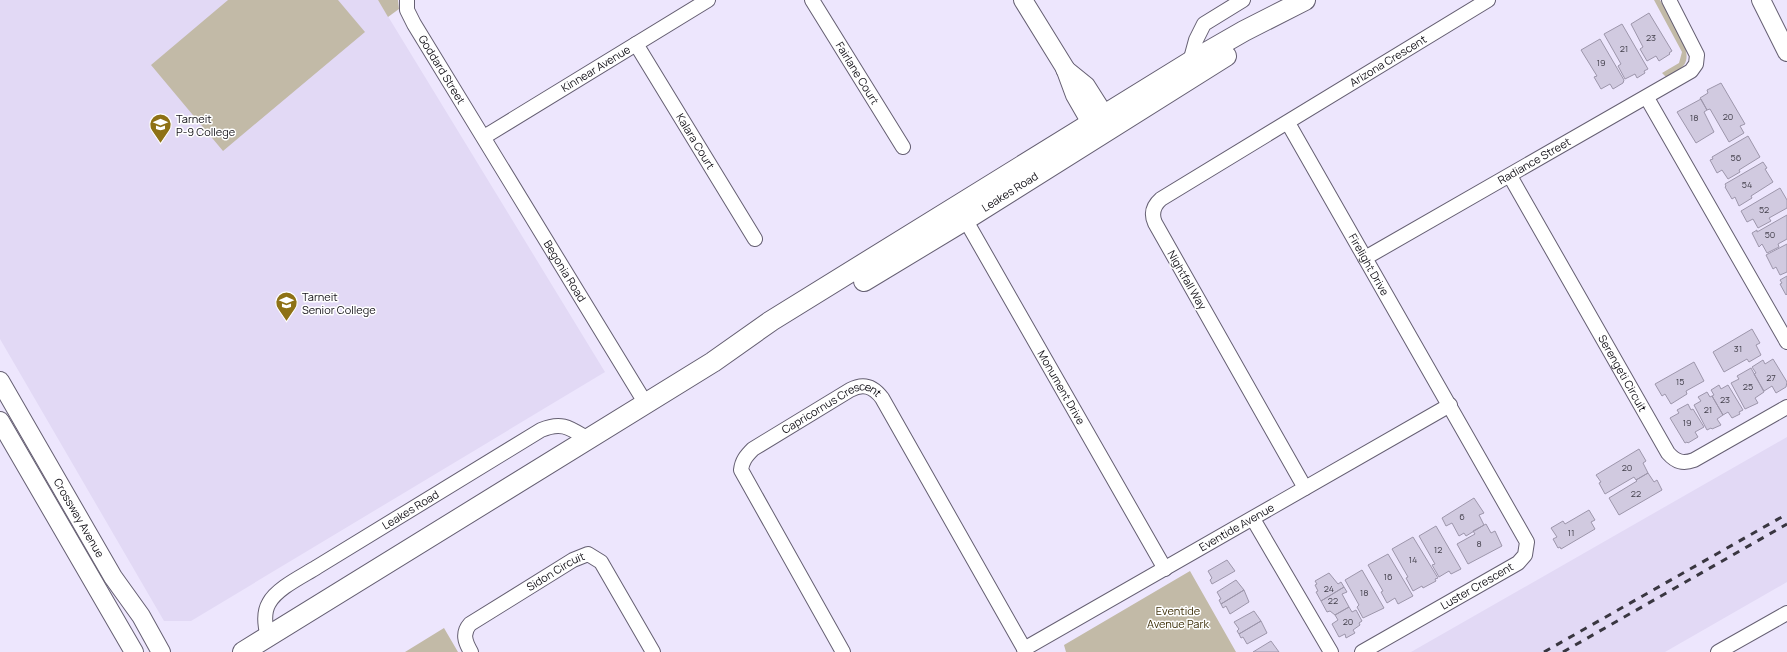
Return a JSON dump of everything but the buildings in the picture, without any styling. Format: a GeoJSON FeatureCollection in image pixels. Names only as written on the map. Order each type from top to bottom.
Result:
{"type":"FeatureCollection","features":[{"type":"Feature","properties":{"kind":"main road","name":"Leakes Road"},"geometry":{"type":"LineString","coordinates":[[1101,125],[1190,62],[1244,31],[1302,2]]}},
{"type":"Feature","properties":{"kind":"main road","name":"Leakes Road"},"geometry":{"type":"LineString","coordinates":[[243,652],[713,362],[771,321],[961,213],[1101,125],[1263,32],[1302,2]]}},
{"type":"Feature","properties":{"kind":"street","name":"Goddard Street"},"geometry":{"type":"LineString","coordinates":[[407,0],[407,10],[414,24],[484,137]]}},
{"type":"Feature","properties":{"kind":"street","name":"Kinnear Avenue"},"geometry":{"type":"LineString","coordinates":[[484,137],[708,0]]}},
{"type":"Feature","properties":{"kind":"street","name":"Fairlane Court"},"geometry":{"type":"LineString","coordinates":[[812,0],[902,147]]}},
{"type":"Feature","properties":{"kind":"street"},"geometry":{"type":"LineString","coordinates":[[1023,0],[1065,68],[1075,95],[1101,125]]}},
{"type":"Feature","properties":{"kind":"street"},"geometry":{"type":"LineString","coordinates":[[1190,62],[1196,40],[1204,24],[1243,0]]}},
{"type":"Feature","properties":{"kind":"street","name":"Arizona Crescent"},"geometry":{"type":"LineString","coordinates":[[1288,123],[1488,0]]}},
{"type":"Feature","properties":{"kind":"street","name":"Radiance Street"},"geometry":{"type":"LineString","coordinates":[[1365,258],[1687,74],[1694,68],[1698,60],[1695,48],[1669,0]]}},
{"type":"Feature","properties":{"kind":"street"},"geometry":{"type":"LineString","coordinates":[[1760,0],[1787,52]]}},
{"type":"Feature","properties":{"kind":"street","name":"Kalara Court"},"geometry":{"type":"LineString","coordinates":[[636,44],[755,239]]}},
{"type":"Feature","properties":{"kind":"street"},"geometry":{"type":"LineString","coordinates":[[1647,98],[1787,342]]}},
{"type":"Feature","properties":{"kind":"street","name":"Firelight Drive"},"geometry":{"type":"LineString","coordinates":[[1288,123],[1450,406]]}},
{"type":"Feature","properties":{"kind":"street","name":"Nightfall Way"},"geometry":{"type":"LineString","coordinates":[[1288,123],[1161,199],[1154,208],[1153,218],[1305,488]]}},
{"type":"Feature","properties":{"kind":"street","name":"Begonia Road"},"geometry":{"type":"LineString","coordinates":[[484,137],[646,404]]}},
{"type":"Feature","properties":{"kind":"street","name":"Serengeti Circuit"},"geometry":{"type":"LineString","coordinates":[[1510,176],[1668,453],[1674,459],[1688,462],[1694,460],[1787,407]]}},
{"type":"Feature","properties":{"kind":"street","name":"Monument Drive"},"geometry":{"type":"LineString","coordinates":[[961,213],[1165,569]]}},
{"type":"Feature","properties":{"kind":"street","name":"Crossway Avenue"},"geometry":{"type":"LineString","coordinates":[[0,381],[113,577],[140,616],[161,652]]}},
{"type":"Feature","properties":{"kind":"street","name":"Capricornus Crescent"},"geometry":{"type":"LineString","coordinates":[[843,652],[741,470],[742,463],[746,455],[753,449],[850,390],[860,386],[866,386],[876,390],[882,398],[1025,651]]}},
{"type":"Feature","properties":{"kind":"street","name":"Eventide Avenue"},"geometry":{"type":"LineString","coordinates":[[1025,651],[1305,488],[1450,406]]}},
{"type":"Feature","properties":{"kind":"street","name":"Luster Crescent"},"geometry":{"type":"LineString","coordinates":[[1362,652],[1518,563],[1525,555],[1527,546],[1526,538],[1450,406]]}},
{"type":"Feature","properties":{"kind":"street","name":"Crossway Avenue"},"geometry":{"type":"LineString","coordinates":[[0,421],[134,652]]}},
{"type":"Feature","properties":{"kind":"street","name":"Leakes Road"},"geometry":{"type":"LineString","coordinates":[[268,637],[265,623],[269,602],[287,585],[541,430],[560,425],[571,429],[588,439]]}},
{"type":"Feature","properties":{"kind":"street"},"geometry":{"type":"LineString","coordinates":[[1253,519],[1331,652]]}},
{"type":"Feature","properties":{"kind":"street","name":"Sidon Circuit"},"geometry":{"type":"LineString","coordinates":[[471,652],[465,637],[466,630],[470,624],[573,560],[588,554],[601,562],[652,652]]}},
{"type":"Feature","properties":{"kind":"street"},"geometry":{"type":"LineString","coordinates":[[1718,652],[1787,613]]}},
{"type":"Feature","properties":{"kind":"shaded area","name":"Tarneit Senior College"},"geometry":{"type":"Polygon","coordinates":[[[0,0],[378,0],[605,372],[191,621],[164,621],[0,339],[0,0]]]}},
{"type":"Feature","properties":{"kind":"shaded area"},"geometry":{"type":"Polygon","coordinates":[[[1787,437],[1787,582],[1665,652],[1411,652],[1787,437]]]}},
{"type":"Feature","properties":{"kind":"green space"},"geometry":{"type":"Polygon","coordinates":[[[228,0],[338,0],[365,32],[223,151],[151,65],[228,0]]]}},
{"type":"Feature","properties":{"kind":"green space"},"geometry":{"type":"Polygon","coordinates":[[[378,0],[398,0],[399,9],[388,17],[378,0]]]}},
{"type":"Feature","properties":{"kind":"green space"},"geometry":{"type":"Polygon","coordinates":[[[1654,0],[1660,0],[1679,32],[1686,50],[1684,65],[1666,77],[1662,73],[1679,63],[1682,52],[1654,0]]]}},
{"type":"Feature","properties":{"kind":"green space","name":"Eventide Avenue Park"},"geometry":{"type":"Polygon","coordinates":[[[1190,571],[1236,652],[1066,652],[1064,645],[1190,571]]]}},
{"type":"Feature","properties":{"kind":"green space"},"geometry":{"type":"Polygon","coordinates":[[[444,628],[458,652],[405,652],[444,628]]]}},
{"type":"Feature","properties":{"kind":"railway"},"geometry":{"type":"LineString","coordinates":[[1544,652],[1787,514]]}},
{"type":"Feature","properties":{"kind":"railway"},"geometry":{"type":"LineString","coordinates":[[1563,652],[1787,524]]}},
{"type":"Feature","properties":{"kind":"place","name":"Tarneit P-9 College"},"geometry":{"type":"Point","coordinates":[161,144]}},
{"type":"Feature","properties":{"kind":"place","name":"Tarneit Senior College"},"geometry":{"type":"Point","coordinates":[287,322]}}]}
